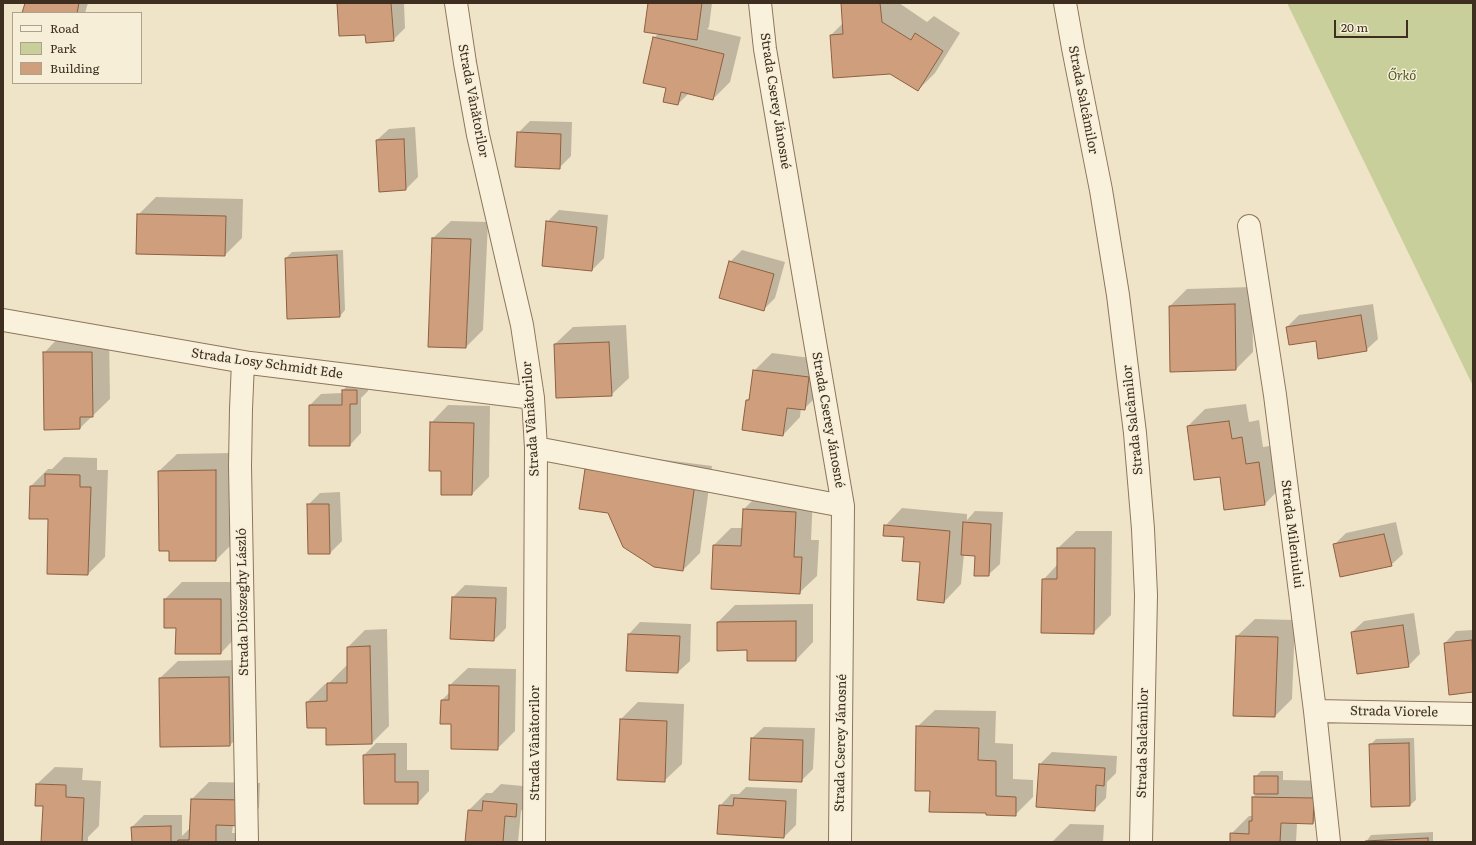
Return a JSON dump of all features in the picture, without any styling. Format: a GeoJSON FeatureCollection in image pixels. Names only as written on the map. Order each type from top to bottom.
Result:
{"type":"FeatureCollection","features":[{"type":"Feature","properties":{"kind":"street","name":"Strada Vânătorilor"},"geometry":{"type":"LineString","coordinates":[[456,3],[478,135],[522,324],[533,398],[536,448],[534,842]]}},
{"type":"Feature","properties":{"kind":"street","name":"Strada Cserey Jánosné"},"geometry":{"type":"LineString","coordinates":[[760,3],[766,49],[843,506],[840,842]]}},
{"type":"Feature","properties":{"kind":"street","name":"Strada Salcâmilor"},"geometry":{"type":"LineString","coordinates":[[1065,3],[1101,190],[1118,294],[1135,433],[1143,529],[1146,595],[1141,842]]}},
{"type":"Feature","properties":{"kind":"street","name":"Strada Mileniului"},"geometry":{"type":"LineString","coordinates":[[1249,226],[1274,395],[1314,711],[1328,842]]}},
{"type":"Feature","properties":{"kind":"street","name":"Strada Losy Schmidt Ede"},"geometry":{"type":"LineString","coordinates":[[3,320],[243,362],[533,398]]}},
{"type":"Feature","properties":{"kind":"street","name":"Strada Diószeghy László"},"geometry":{"type":"LineString","coordinates":[[243,362],[240,466],[248,842]]}},
{"type":"Feature","properties":{"kind":"street"},"geometry":{"type":"LineString","coordinates":[[536,448],[843,506]]}},
{"type":"Feature","properties":{"kind":"street","name":"Strada Viorele"},"geometry":{"type":"LineString","coordinates":[[1314,711],[1473,714]]}},
{"type":"Feature","properties":{"kind":"green space","name":"Őrkő"},"geometry":{"type":"Polygon","coordinates":[[[1287,3],[1473,3],[1473,386],[1287,3]]]}},
{"type":"Feature","properties":{"kind":"building"},"geometry":{"type":"Polygon","coordinates":[[[25,3],[79,3],[77,12],[22,12],[25,3]]]}},
{"type":"Feature","properties":{"kind":"building"},"geometry":{"type":"Polygon","coordinates":[[[337,3],[391,3],[394,41],[366,43],[365,35],[339,36],[337,3]]]}},
{"type":"Feature","properties":{"kind":"building"},"geometry":{"type":"Polygon","coordinates":[[[648,3],[702,3],[697,40],[644,32],[648,3]]]}},
{"type":"Feature","properties":{"kind":"building"},"geometry":{"type":"Polygon","coordinates":[[[841,3],[880,3],[882,22],[911,40],[915,33],[943,51],[918,91],[890,74],[833,78],[830,35],[843,34],[841,3]]]}},
{"type":"Feature","properties":{"kind":"building"},"geometry":{"type":"Polygon","coordinates":[[[653,37],[724,54],[713,100],[681,92],[678,105],[663,102],[666,88],[643,83],[653,37]]]}},
{"type":"Feature","properties":{"kind":"building"},"geometry":{"type":"Polygon","coordinates":[[[517,132],[561,134],[560,169],[515,167],[517,132]]]}},
{"type":"Feature","properties":{"kind":"building"},"geometry":{"type":"Polygon","coordinates":[[[404,139],[406,190],[379,192],[376,140],[404,139]]]}},
{"type":"Feature","properties":{"kind":"building"},"geometry":{"type":"Polygon","coordinates":[[[137,214],[226,216],[225,256],[136,254],[137,214]]]}},
{"type":"Feature","properties":{"kind":"building"},"geometry":{"type":"Polygon","coordinates":[[[546,221],[597,227],[592,271],[542,266],[546,221]]]}},
{"type":"Feature","properties":{"kind":"building"},"geometry":{"type":"Polygon","coordinates":[[[432,238],[471,239],[466,348],[428,347],[432,238]]]}},
{"type":"Feature","properties":{"kind":"building"},"geometry":{"type":"Polygon","coordinates":[[[337,255],[340,317],[287,319],[285,258],[337,255]]]}},
{"type":"Feature","properties":{"kind":"building"},"geometry":{"type":"Polygon","coordinates":[[[729,261],[774,274],[764,311],[719,298],[729,261]]]}},
{"type":"Feature","properties":{"kind":"building"},"geometry":{"type":"Polygon","coordinates":[[[1235,304],[1236,370],[1170,372],[1169,306],[1235,304]]]}},
{"type":"Feature","properties":{"kind":"building"},"geometry":{"type":"Polygon","coordinates":[[[1361,315],[1367,351],[1318,359],[1316,341],[1289,345],[1286,327],[1361,315]]]}},
{"type":"Feature","properties":{"kind":"building"},"geometry":{"type":"Polygon","coordinates":[[[609,342],[612,396],[556,398],[554,344],[609,342]]]}},
{"type":"Feature","properties":{"kind":"building"},"geometry":{"type":"Polygon","coordinates":[[[43,352],[92,352],[93,417],[80,417],[80,429],[44,430],[43,352]]]}},
{"type":"Feature","properties":{"kind":"building"},"geometry":{"type":"Polygon","coordinates":[[[753,370],[809,377],[805,410],[787,408],[783,436],[742,430],[746,400],[749,400],[753,370]]]}},
{"type":"Feature","properties":{"kind":"building"},"geometry":{"type":"Polygon","coordinates":[[[342,390],[357,390],[357,404],[350,404],[350,446],[309,446],[309,405],[342,405],[342,390]]]}},
{"type":"Feature","properties":{"kind":"building"},"geometry":{"type":"Polygon","coordinates":[[[1229,421],[1232,439],[1242,437],[1246,464],[1259,462],[1265,505],[1224,510],[1220,477],[1194,480],[1187,426],[1229,421]]]}},
{"type":"Feature","properties":{"kind":"building"},"geometry":{"type":"Polygon","coordinates":[[[430,422],[474,423],[472,495],[441,495],[441,471],[429,471],[430,422]]]}},
{"type":"Feature","properties":{"kind":"building"},"geometry":{"type":"Polygon","coordinates":[[[585,469],[695,483],[683,571],[654,567],[623,547],[608,513],[579,509],[585,469]]]}},
{"type":"Feature","properties":{"kind":"building"},"geometry":{"type":"Polygon","coordinates":[[[216,470],[216,561],[169,561],[169,551],[159,551],[158,471],[216,470]]]}},
{"type":"Feature","properties":{"kind":"building"},"geometry":{"type":"Polygon","coordinates":[[[45,474],[80,475],[80,487],[91,487],[88,575],[47,574],[48,519],[29,519],[30,486],[45,486],[45,474]]]}},
{"type":"Feature","properties":{"kind":"building"},"geometry":{"type":"Polygon","coordinates":[[[307,504],[329,504],[330,554],[308,554],[307,504]]]}},
{"type":"Feature","properties":{"kind":"building"},"geometry":{"type":"Polygon","coordinates":[[[743,509],[796,512],[794,557],[802,557],[800,594],[711,589],[713,545],[741,546],[743,509]]]}},
{"type":"Feature","properties":{"kind":"building"},"geometry":{"type":"Polygon","coordinates":[[[963,522],[991,524],[989,576],[974,576],[975,556],[961,555],[963,522]]]}},
{"type":"Feature","properties":{"kind":"building"},"geometry":{"type":"Polygon","coordinates":[[[884,525],[950,531],[944,603],[917,600],[920,562],[902,561],[904,537],[883,536],[884,525]]]}},
{"type":"Feature","properties":{"kind":"building"},"geometry":{"type":"Polygon","coordinates":[[[1384,534],[1392,566],[1340,577],[1333,544],[1384,534]]]}},
{"type":"Feature","properties":{"kind":"building"},"geometry":{"type":"Polygon","coordinates":[[[1057,548],[1095,548],[1094,634],[1041,633],[1042,579],[1057,579],[1057,548]]]}},
{"type":"Feature","properties":{"kind":"building"},"geometry":{"type":"Polygon","coordinates":[[[452,597],[496,598],[494,641],[450,639],[452,597]]]}},
{"type":"Feature","properties":{"kind":"building"},"geometry":{"type":"Polygon","coordinates":[[[164,599],[221,599],[221,654],[175,654],[176,628],[164,628],[164,599]]]}},
{"type":"Feature","properties":{"kind":"building"},"geometry":{"type":"Polygon","coordinates":[[[796,621],[796,661],[747,661],[747,650],[717,651],[717,622],[796,621]]]}},
{"type":"Feature","properties":{"kind":"building"},"geometry":{"type":"Polygon","coordinates":[[[1403,625],[1409,667],[1357,674],[1351,632],[1403,625]]]}},
{"type":"Feature","properties":{"kind":"building"},"geometry":{"type":"Polygon","coordinates":[[[628,634],[680,636],[678,673],[626,671],[628,634]]]}},
{"type":"Feature","properties":{"kind":"building"},"geometry":{"type":"Polygon","coordinates":[[[1236,636],[1278,637],[1275,717],[1233,716],[1236,636]]]}},
{"type":"Feature","properties":{"kind":"building"},"geometry":{"type":"Polygon","coordinates":[[[1472,640],[1473,692],[1449,695],[1444,643],[1472,640]]]}},
{"type":"Feature","properties":{"kind":"building"},"geometry":{"type":"Polygon","coordinates":[[[370,646],[372,744],[326,745],[326,728],[307,728],[306,702],[327,701],[327,683],[347,683],[347,647],[370,646]]]}},
{"type":"Feature","properties":{"kind":"building"},"geometry":{"type":"Polygon","coordinates":[[[229,677],[230,746],[160,747],[159,678],[229,677]]]}},
{"type":"Feature","properties":{"kind":"building"},"geometry":{"type":"Polygon","coordinates":[[[449,685],[499,686],[498,750],[451,749],[451,724],[440,724],[441,700],[449,700],[449,685]]]}},
{"type":"Feature","properties":{"kind":"building"},"geometry":{"type":"Polygon","coordinates":[[[620,719],[667,721],[665,782],[617,780],[620,719]]]}},
{"type":"Feature","properties":{"kind":"building"},"geometry":{"type":"Polygon","coordinates":[[[916,726],[979,728],[978,760],[996,761],[996,796],[1016,797],[1016,816],[986,815],[986,813],[929,812],[930,791],[915,791],[916,726]]]}},
{"type":"Feature","properties":{"kind":"building"},"geometry":{"type":"Polygon","coordinates":[[[751,738],[803,740],[802,782],[749,780],[751,738]]]}},
{"type":"Feature","properties":{"kind":"building"},"geometry":{"type":"Polygon","coordinates":[[[1409,743],[1410,806],[1371,807],[1369,744],[1409,743]]]}},
{"type":"Feature","properties":{"kind":"building"},"geometry":{"type":"Polygon","coordinates":[[[395,754],[395,782],[418,782],[418,804],[364,804],[363,755],[395,754]]]}},
{"type":"Feature","properties":{"kind":"building"},"geometry":{"type":"Polygon","coordinates":[[[1039,764],[1105,768],[1104,786],[1096,785],[1095,811],[1036,807],[1039,764]]]}},
{"type":"Feature","properties":{"kind":"building"},"geometry":{"type":"Polygon","coordinates":[[[1254,776],[1278,776],[1278,794],[1254,794],[1254,776]]]}},
{"type":"Feature","properties":{"kind":"building"},"geometry":{"type":"Polygon","coordinates":[[[36,784],[66,785],[66,797],[84,798],[82,842],[41,842],[43,806],[35,806],[36,784]]]}},
{"type":"Feature","properties":{"kind":"building"},"geometry":{"type":"Polygon","coordinates":[[[1252,797],[1314,798],[1313,824],[1281,823],[1280,842],[1230,842],[1230,833],[1249,834],[1249,821],[1252,821],[1252,797]]]}},
{"type":"Feature","properties":{"kind":"building"},"geometry":{"type":"Polygon","coordinates":[[[734,798],[786,801],[784,838],[717,834],[719,805],[733,806],[734,798]]]}},
{"type":"Feature","properties":{"kind":"building"},"geometry":{"type":"Polygon","coordinates":[[[191,799],[243,800],[242,826],[216,825],[216,842],[177,842],[178,840],[189,840],[191,799]]]}},
{"type":"Feature","properties":{"kind":"building"},"geometry":{"type":"Polygon","coordinates":[[[483,801],[517,804],[516,817],[505,816],[503,842],[465,842],[468,810],[482,811],[483,801]]]}},
{"type":"Feature","properties":{"kind":"building"},"geometry":{"type":"Polygon","coordinates":[[[171,826],[171,842],[132,842],[131,827],[171,826]]]}},
{"type":"Feature","properties":{"kind":"building"},"geometry":{"type":"Polygon","coordinates":[[[1428,838],[1428,842],[1365,842],[1365,841],[1428,838]]]}}]}
